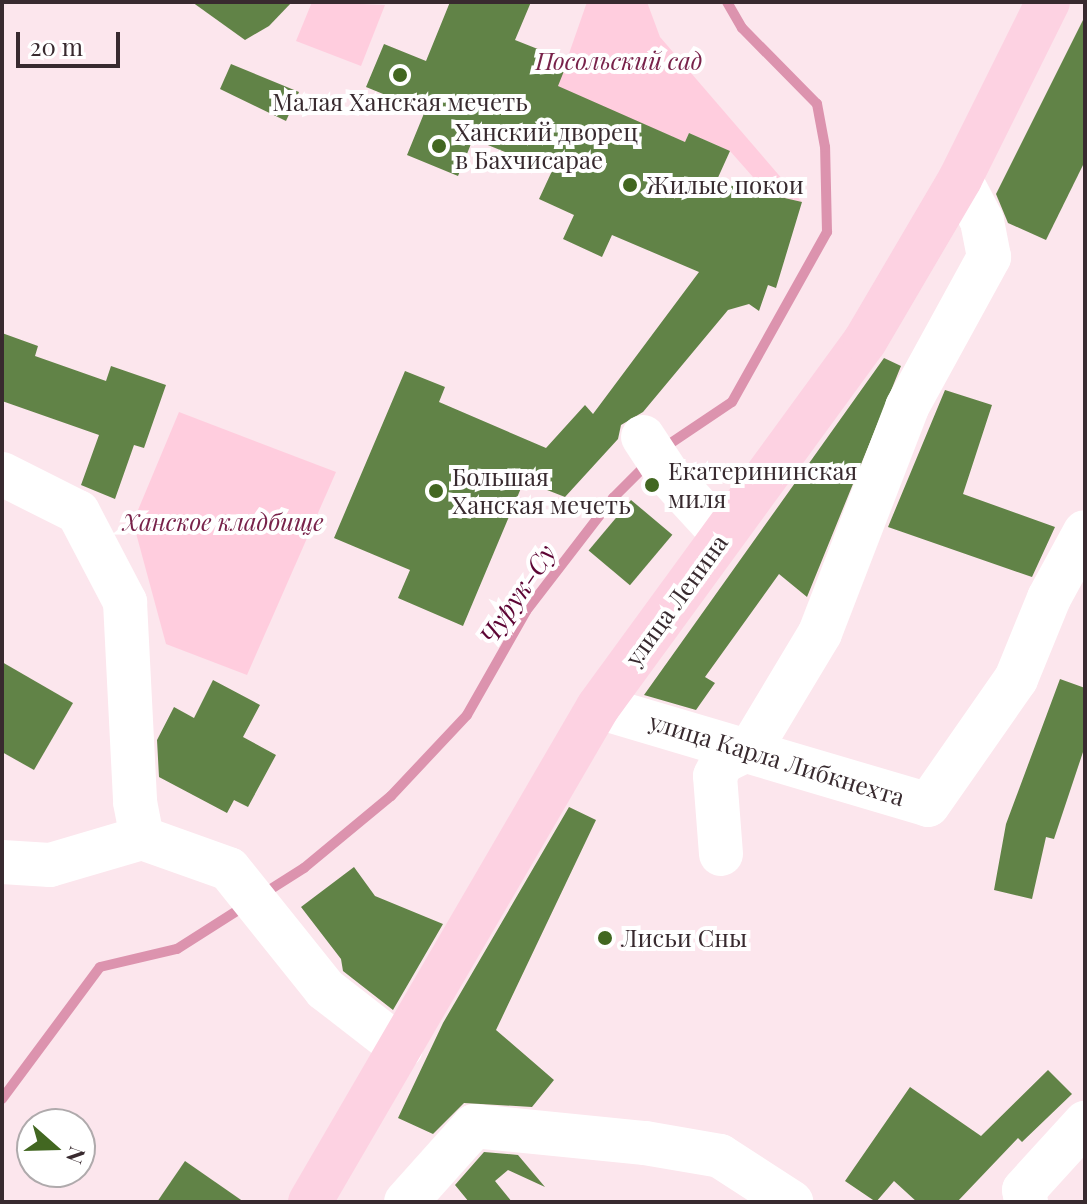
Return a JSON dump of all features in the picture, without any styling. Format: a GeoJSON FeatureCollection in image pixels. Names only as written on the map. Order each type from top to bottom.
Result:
{"type":"FeatureCollection","features":[{"type":"Feature","properties":{"kind":"main road","name":"улица Ленина"},"geometry":{"type":"LineString","coordinates":[[310,1202],[598,707],[865,341],[960,179],[1048,2]]}},
{"type":"Feature","properties":{"kind":"street"},"geometry":{"type":"LineString","coordinates":[[721,854],[715,776],[722,762],[751,748],[820,633],[907,407],[989,257],[982,221],[960,179]]}},
{"type":"Feature","properties":{"kind":"street"},"geometry":{"type":"LineString","coordinates":[[643,437],[668,475],[723,535]]}},
{"type":"Feature","properties":{"kind":"street"},"geometry":{"type":"LineString","coordinates":[[2,474],[78,512],[125,602],[135,802],[142,838]]}},
{"type":"Feature","properties":{"kind":"street","name":"улица Карла Либкнехта"},"geometry":{"type":"LineString","coordinates":[[598,707],[751,748],[928,805],[1016,679],[1049,598],[1085,532]]}},
{"type":"Feature","properties":{"kind":"street"},"geometry":{"type":"LineString","coordinates":[[2,862],[50,865],[142,838],[229,869],[284,933],[325,989],[401,1048]]}},
{"type":"Feature","properties":{"kind":"street"},"geometry":{"type":"LineString","coordinates":[[1021,1198],[1085,1123]]}},
{"type":"Feature","properties":{"kind":"street"},"geometry":{"type":"LineString","coordinates":[[406,1202],[474,1126],[645,1143],[720,1156],[791,1202]]}},
{"type":"Feature","properties":{"kind":"green space"},"geometry":{"type":"Polygon","coordinates":[[[312,2],[385,5],[361,66],[296,41],[312,2]]]}},
{"type":"Feature","properties":{"kind":"green space","name":"Посольский сад"},"geometry":{"type":"Polygon","coordinates":[[[587,2],[647,2],[660,37],[802,202],[767,193],[730,151],[689,133],[685,142],[557,88],[587,2]]]}},
{"type":"Feature","properties":{"kind":"green space","name":"Ханское кладбище"},"geometry":{"type":"Polygon","coordinates":[[[179,412],[336,472],[247,675],[166,644],[133,522],[179,412]]]}},
{"type":"Feature","properties":{"kind":"building"},"geometry":{"type":"Polygon","coordinates":[[[192,2],[292,2],[269,26],[245,40],[192,2]]]}},
{"type":"Feature","properties":{"kind":"building"},"geometry":{"type":"Polygon","coordinates":[[[450,2],[531,2],[515,40],[568,61],[558,86],[685,142],[689,133],[730,151],[716,182],[802,202],[776,288],[768,285],[759,311],[749,304],[728,310],[643,412],[621,425],[618,439],[565,497],[524,481],[463,626],[398,598],[410,570],[334,538],[405,371],[445,387],[439,402],[546,448],[585,405],[593,414],[699,272],[612,235],[602,257],[563,239],[574,215],[539,199],[552,171],[473,139],[458,176],[407,155],[425,111],[366,87],[384,44],[426,61],[450,2]]]}},
{"type":"Feature","properties":{"kind":"building"},"geometry":{"type":"Polygon","coordinates":[[[1085,16],[1085,161],[1046,240],[1008,223],[996,194],[1085,16]]]}},
{"type":"Feature","properties":{"kind":"building"},"geometry":{"type":"Polygon","coordinates":[[[231,64],[299,92],[286,121],[220,89],[231,64]]]}},
{"type":"Feature","properties":{"kind":"building"},"geometry":{"type":"Polygon","coordinates":[[[2,333],[38,346],[35,356],[106,381],[111,366],[166,385],[144,448],[134,445],[115,499],[81,485],[99,435],[2,401],[2,333]]]}},
{"type":"Feature","properties":{"kind":"building"},"geometry":{"type":"Polygon","coordinates":[[[884,358],[901,366],[807,597],[779,574],[705,677],[715,683],[696,710],[644,695],[884,358]]]}},
{"type":"Feature","properties":{"kind":"building"},"geometry":{"type":"Polygon","coordinates":[[[945,390],[992,405],[963,494],[1055,527],[1032,577],[888,527],[945,390]]]}},
{"type":"Feature","properties":{"kind":"building"},"geometry":{"type":"Polygon","coordinates":[[[631,500],[672,535],[630,585],[589,551],[631,500]]]}},
{"type":"Feature","properties":{"kind":"building"},"geometry":{"type":"Polygon","coordinates":[[[2,662],[73,703],[34,770],[2,752],[2,662]]]}},
{"type":"Feature","properties":{"kind":"building"},"geometry":{"type":"Polygon","coordinates":[[[1060,679],[1085,688],[1085,746],[1054,839],[1046,837],[1032,899],[994,890],[1006,824],[1060,679]]]}},
{"type":"Feature","properties":{"kind":"building"},"geometry":{"type":"Polygon","coordinates":[[[213,680],[260,705],[243,737],[276,755],[248,807],[234,800],[227,813],[159,777],[157,740],[174,707],[194,718],[213,680]]]}},
{"type":"Feature","properties":{"kind":"building"},"geometry":{"type":"Polygon","coordinates":[[[569,807],[596,820],[496,1030],[554,1080],[532,1107],[464,1103],[433,1134],[398,1118],[443,1023],[569,807]]]}},
{"type":"Feature","properties":{"kind":"building"},"geometry":{"type":"Polygon","coordinates":[[[354,867],[375,896],[443,924],[393,1010],[343,971],[341,959],[301,907],[354,867]]]}},
{"type":"Feature","properties":{"kind":"building"},"geometry":{"type":"Polygon","coordinates":[[[1048,1070],[1072,1094],[1022,1142],[1018,1138],[957,1202],[917,1202],[894,1181],[876,1202],[845,1181],[910,1087],[981,1136],[1048,1070]]]}},
{"type":"Feature","properties":{"kind":"building"},"geometry":{"type":"Polygon","coordinates":[[[484,1152],[518,1155],[545,1187],[508,1170],[495,1181],[512,1202],[469,1202],[455,1185],[484,1152]]]}},
{"type":"Feature","properties":{"kind":"building"},"geometry":{"type":"Polygon","coordinates":[[[185,1161],[244,1202],[157,1202],[185,1161]]]}},
{"type":"Feature","properties":{"kind":"waterway","name":"Чурук-Су"},"geometry":{"type":"LineString","coordinates":[[662,449],[732,402],[827,232],[825,147],[817,104],[742,28],[727,2]]}},
{"type":"Feature","properties":{"kind":"waterway","name":"Чурук-Су"},"geometry":{"type":"LineString","coordinates":[[263,894],[304,868],[391,796],[467,715],[526,611],[613,498],[648,463]]}},
{"type":"Feature","properties":{"kind":"waterway","name":"Чурук-Су"},"geometry":{"type":"LineString","coordinates":[[2,1099],[100,967],[177,949],[246,905]]}},
{"type":"Feature","properties":{"kind":"place","name":"Малая Ханская мечеть"},"geometry":{"type":"Point","coordinates":[400,75]}},
{"type":"Feature","properties":{"kind":"place","name":"Ханский дворец в Бахчисарае"},"geometry":{"type":"Point","coordinates":[439,146]}},
{"type":"Feature","properties":{"kind":"place","name":"Жилые покои"},"geometry":{"type":"Point","coordinates":[630,185]}},
{"type":"Feature","properties":{"kind":"place","name":"Екатерининская миля"},"geometry":{"type":"Point","coordinates":[652,485]}},
{"type":"Feature","properties":{"kind":"place","name":"Большая Ханская мечеть"},"geometry":{"type":"Point","coordinates":[436,491]}},
{"type":"Feature","properties":{"kind":"place","name":"Лисьи Сны"},"geometry":{"type":"Point","coordinates":[605,938]}}]}
